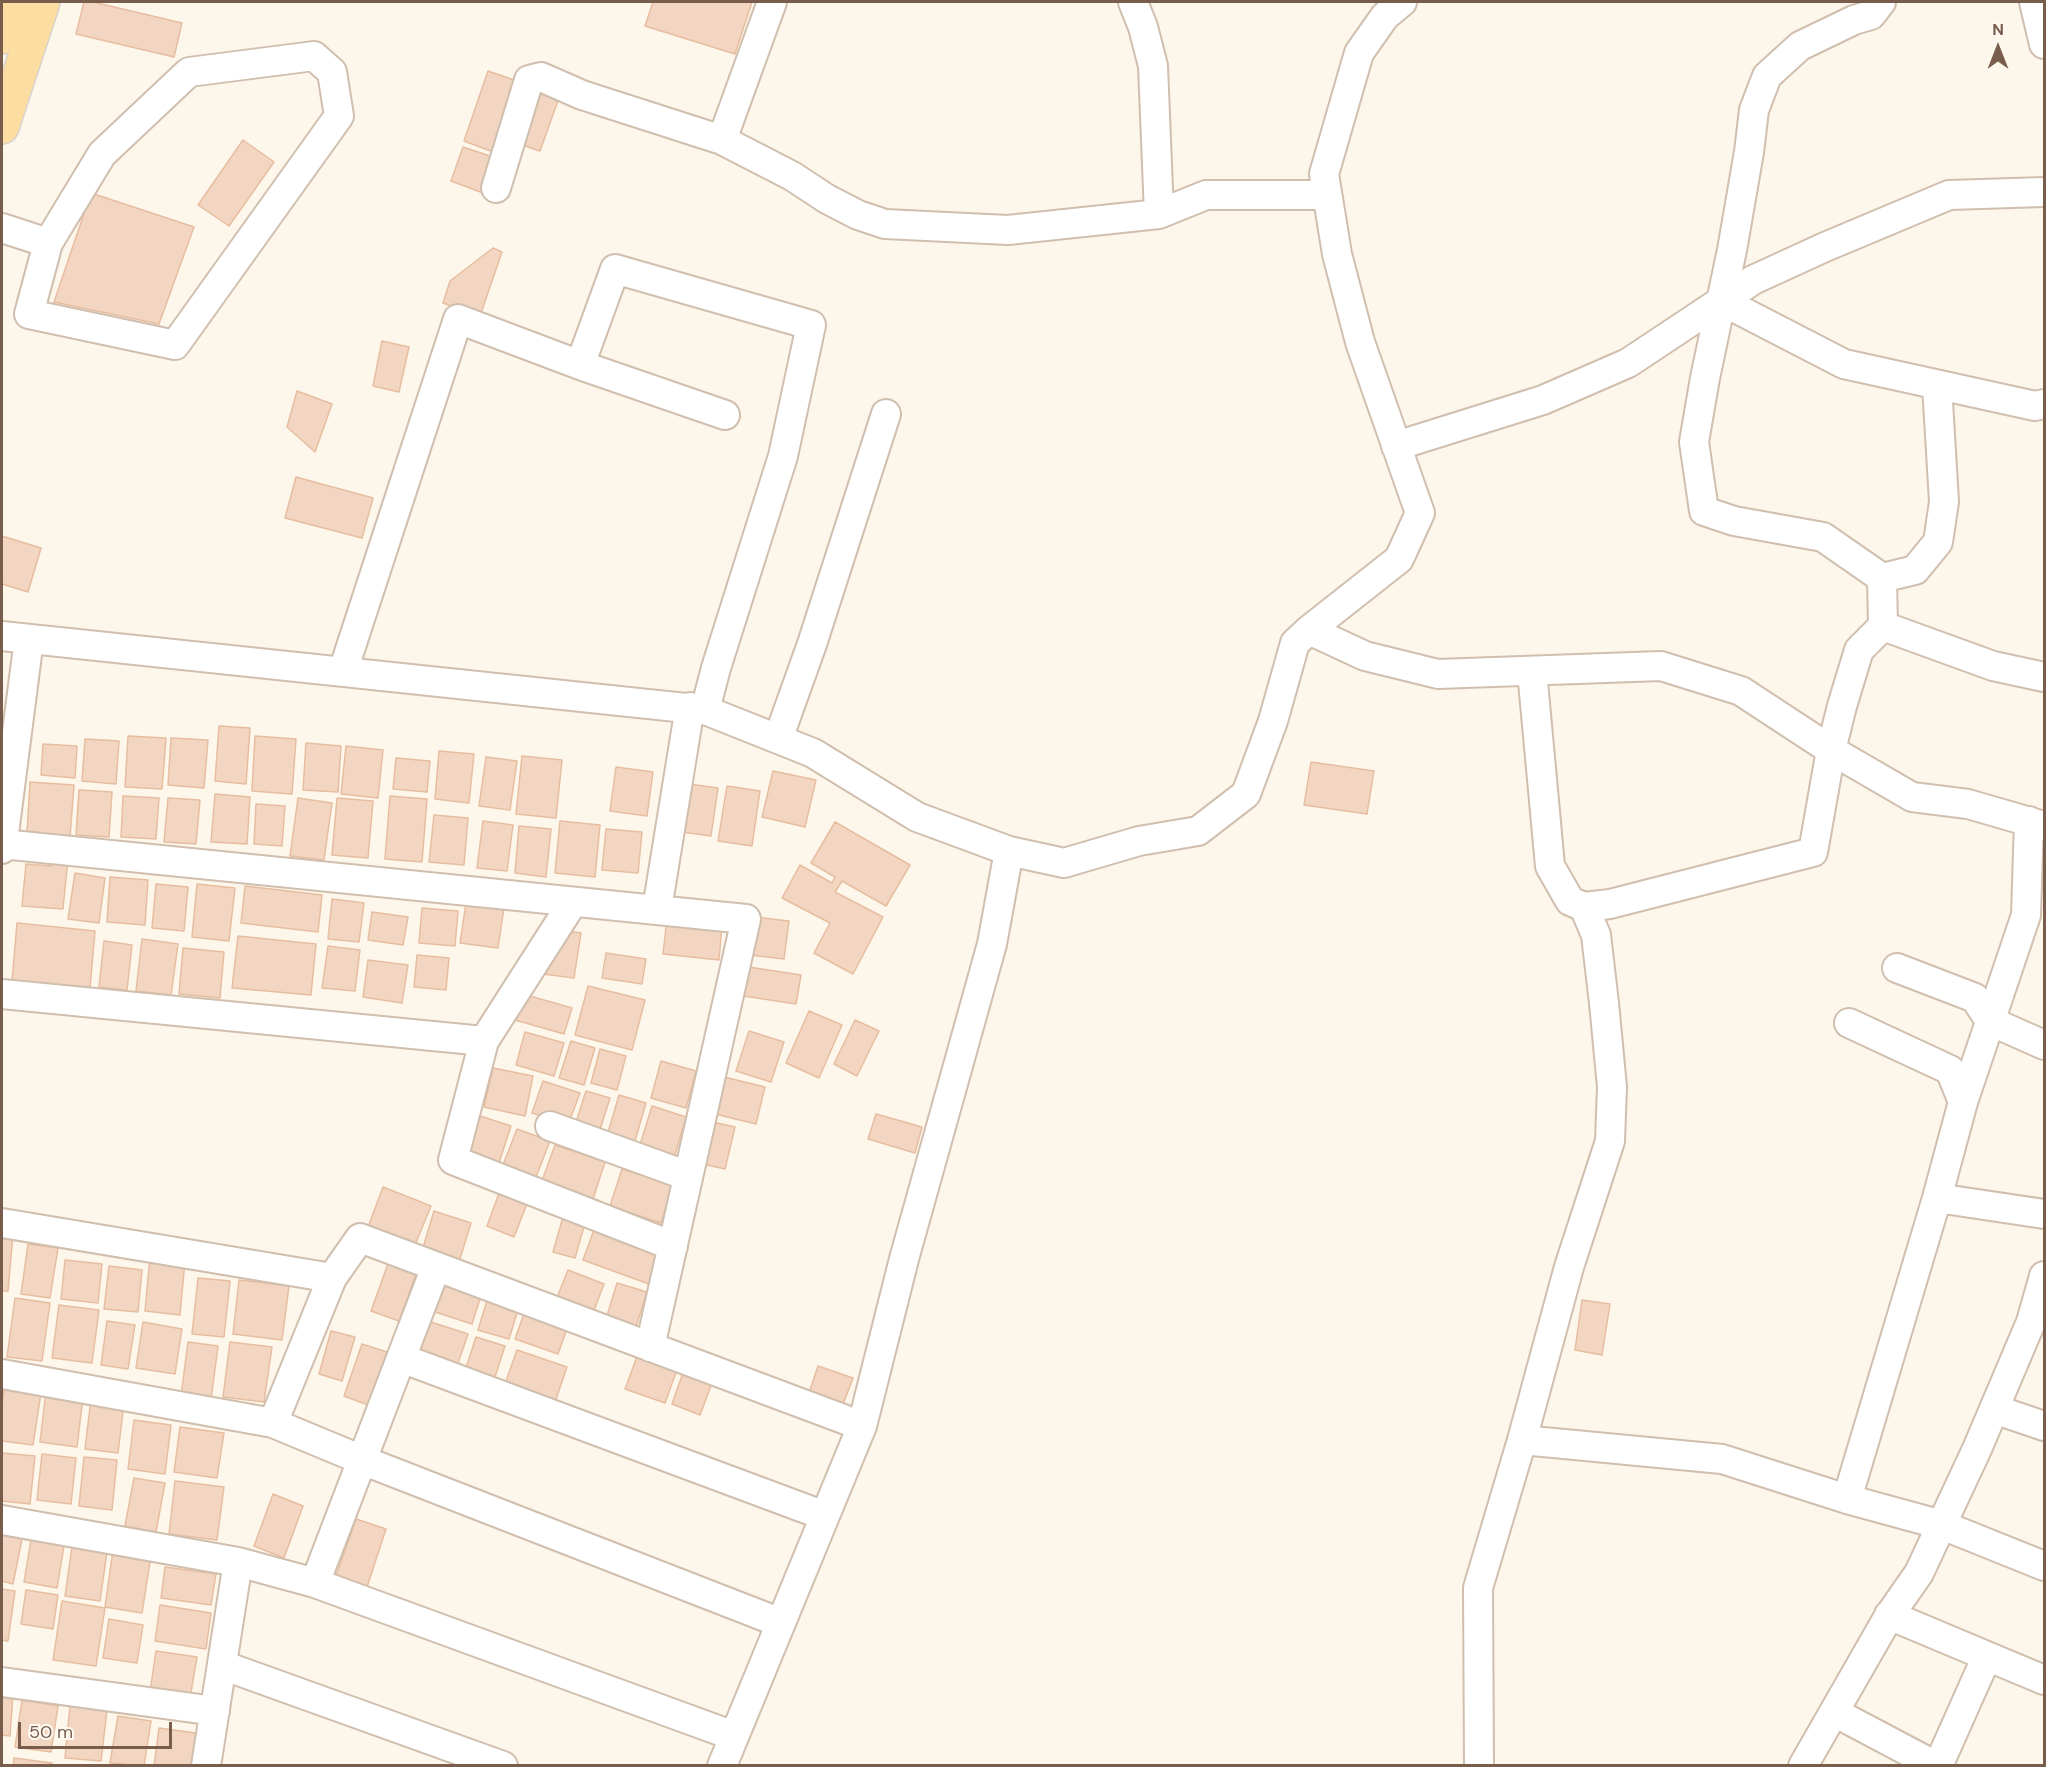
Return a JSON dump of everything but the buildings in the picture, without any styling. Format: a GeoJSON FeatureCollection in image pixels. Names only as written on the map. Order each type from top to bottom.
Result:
{"type":"FeatureCollection","features":[{"type":"Feature","properties":{"kind":"main road"},"geometry":{"type":"LineString","coordinates":[[2,37],[14,2]]}},
{"type":"Feature","properties":{"kind":"main road"},"geometry":{"type":"LineString","coordinates":[[2,127],[43,2]]}},
{"type":"Feature","properties":{"kind":"street"},"geometry":{"type":"LineString","coordinates":[[722,140],[772,2]]}},
{"type":"Feature","properties":{"kind":"street"},"geometry":{"type":"LineString","coordinates":[[1133,2],[1143,27],[1153,66],[1159,214]]}},
{"type":"Feature","properties":{"kind":"street"},"geometry":{"type":"LineString","coordinates":[[1881,2],[1871,15],[1854,20],[1800,46],[1767,76],[1754,110],[1749,152],[1722,302],[1694,442],[1704,511],[1734,521],[1822,537],[1882,578],[1915,570],[1938,542],[1944,502],[1937,385]]}},
{"type":"Feature","properties":{"kind":"street"},"geometry":{"type":"LineString","coordinates":[[2034,2],[2044,44]]}},
{"type":"Feature","properties":{"kind":"street"},"geometry":{"type":"LineString","coordinates":[[2,849],[15,638],[698,708],[813,753],[917,817],[1009,851],[1064,863],[1139,841],[1198,831],[1246,794],[1273,721],[1295,643],[1308,630],[1399,559],[1420,513],[1360,342],[1337,254],[1324,174],[1359,53],[1388,6]]}},
{"type":"Feature","properties":{"kind":"street"},"geometry":{"type":"LineString","coordinates":[[314,56],[332,72],[339,116],[175,345],[29,314],[48,243],[102,154],[189,72],[314,56]]}},
{"type":"Feature","properties":{"kind":"street"},"geometry":{"type":"LineString","coordinates":[[496,188],[529,80],[541,77],[582,95],[722,140],[792,176],[858,215],[885,224],[1008,230],[1159,214],[1206,195],[1319,195],[1328,198]]}},
{"type":"Feature","properties":{"kind":"street"},"geometry":{"type":"LineString","coordinates":[[1396,446],[1543,400],[1628,363],[1753,280],[1949,195],[2044,192]]}},
{"type":"Feature","properties":{"kind":"street"},"geometry":{"type":"LineString","coordinates":[[2,228],[48,243]]}},
{"type":"Feature","properties":{"kind":"street"},"geometry":{"type":"LineString","coordinates":[[580,365],[615,269],[811,325],[783,456],[716,668],[698,708],[657,909]]}},
{"type":"Feature","properties":{"kind":"street"},"geometry":{"type":"LineString","coordinates":[[1722,302],[1845,364],[2035,406],[2044,404]]}},
{"type":"Feature","properties":{"kind":"street"},"geometry":{"type":"LineString","coordinates":[[343,671],[458,318],[580,365],[725,415]]}},
{"type":"Feature","properties":{"kind":"street"},"geometry":{"type":"LineString","coordinates":[[778,739],[812,644],[886,414]]}},
{"type":"Feature","properties":{"kind":"street"},"geometry":{"type":"LineString","coordinates":[[1532,671],[1550,866],[1570,901],[1584,907],[1610,904],[1813,852],[1831,750],[1859,650],[1883,626],[1882,578]]}},
{"type":"Feature","properties":{"kind":"street"},"geometry":{"type":"LineString","coordinates":[[1883,626],[1993,666],[2044,677]]}},
{"type":"Feature","properties":{"kind":"street"},"geometry":{"type":"LineString","coordinates":[[1308,630],[1365,656],[1438,674],[1661,666],[1741,691],[1831,750],[1912,796],[1968,804],[2037,823],[2026,915],[1962,1102],[1937,1198],[1847,1499]]}},
{"type":"Feature","properties":{"kind":"street"},"geometry":{"type":"LineString","coordinates":[[2,844],[746,919],[650,1347]]}},
{"type":"Feature","properties":{"kind":"street"},"geometry":{"type":"LineString","coordinates":[[722,1766],[862,1426],[904,1259],[992,944],[1009,851]]}},
{"type":"Feature","properties":{"kind":"street"},"geometry":{"type":"LineString","coordinates":[[573,903],[484,1041],[453,1160],[673,1246]]}},
{"type":"Feature","properties":{"kind":"street"},"geometry":{"type":"LineString","coordinates":[[1479,1766],[1478,1588],[1522,1440],[1569,1267],[1610,1141],[1612,1087],[1604,1003],[1596,935],[1584,907]]}},
{"type":"Feature","properties":{"kind":"street"},"geometry":{"type":"LineString","coordinates":[[1897,968],[1975,998],[1990,1021],[2044,1045]]}},
{"type":"Feature","properties":{"kind":"street"},"geometry":{"type":"LineString","coordinates":[[2,994],[484,1041]]}},
{"type":"Feature","properties":{"kind":"street"},"geometry":{"type":"LineString","coordinates":[[1849,1023],[1950,1070],[1962,1102]]}},
{"type":"Feature","properties":{"kind":"street"},"geometry":{"type":"LineString","coordinates":[[550,1126],[688,1176]]}},
{"type":"Feature","properties":{"kind":"street"},"geometry":{"type":"LineString","coordinates":[[1937,1198],[2044,1214]]}},
{"type":"Feature","properties":{"kind":"street"},"geometry":{"type":"LineString","coordinates":[[2,1223],[332,1278]]}},
{"type":"Feature","properties":{"kind":"street"},"geometry":{"type":"LineString","coordinates":[[273,1423],[332,1278],[360,1238],[862,1426]]}},
{"type":"Feature","properties":{"kind":"street"},"geometry":{"type":"LineString","coordinates":[[315,1583],[436,1267]]}},
{"type":"Feature","properties":{"kind":"street"},"geometry":{"type":"LineString","coordinates":[[1803,1766],[1889,1615],[1919,1573],[2031,1322],[2044,1276]]}},
{"type":"Feature","properties":{"kind":"street"},"geometry":{"type":"LineString","coordinates":[[401,1358],[825,1516]]}},
{"type":"Feature","properties":{"kind":"street"},"geometry":{"type":"LineString","coordinates":[[2,1374],[273,1423],[362,1460],[781,1623]]}},
{"type":"Feature","properties":{"kind":"street"},"geometry":{"type":"LineString","coordinates":[[1994,1409],[2044,1426]]}},
{"type":"Feature","properties":{"kind":"street"},"geometry":{"type":"LineString","coordinates":[[1522,1440],[1722,1459],[1847,1499],[1942,1525],[2044,1566]]}},
{"type":"Feature","properties":{"kind":"street"},"geometry":{"type":"LineString","coordinates":[[2,1520],[238,1562],[315,1583],[735,1736]]}},
{"type":"Feature","properties":{"kind":"street"},"geometry":{"type":"LineString","coordinates":[[206,1766],[238,1562]]}},
{"type":"Feature","properties":{"kind":"street"},"geometry":{"type":"LineString","coordinates":[[1889,1615],[2044,1680]]}},
{"type":"Feature","properties":{"kind":"street"},"geometry":{"type":"LineString","coordinates":[[1834,1712],[1937,1766],[1987,1656]]}},
{"type":"Feature","properties":{"kind":"street"},"geometry":{"type":"LineString","coordinates":[[222,1665],[503,1766]]}},
{"type":"Feature","properties":{"kind":"street"},"geometry":{"type":"LineString","coordinates":[[2,1682],[215,1711]]}}]}
